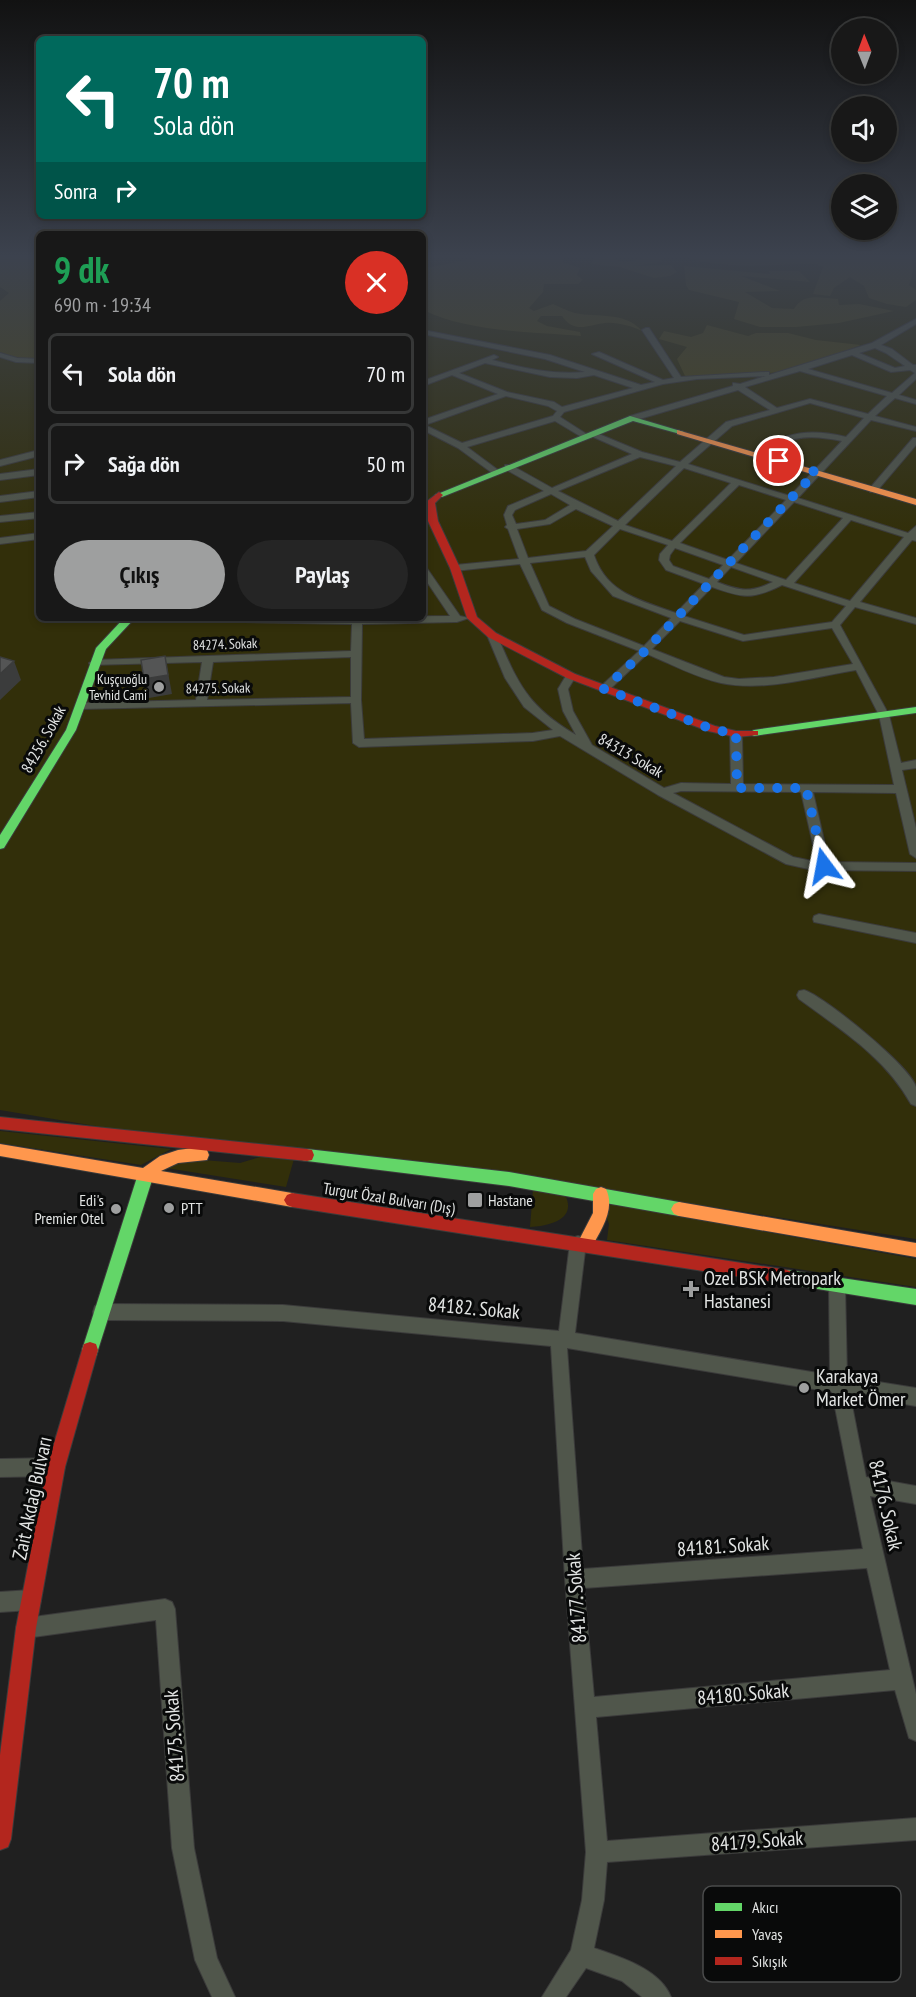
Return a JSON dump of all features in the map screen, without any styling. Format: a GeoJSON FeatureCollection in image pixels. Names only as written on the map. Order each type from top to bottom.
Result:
{"type":"FeatureCollection","features":[{"type":"Feature","properties":{"kind":"street"},"geometry":{"type":"LineString","coordinates":[[499,347],[640,388]]}},
{"type":"Feature","properties":{"kind":"street"},"geometry":{"type":"LineString","coordinates":[[658,347],[679,379]]}},
{"type":"Feature","properties":{"kind":"street"},"geometry":{"type":"LineString","coordinates":[[869,347],[740,388],[633,418],[501,469],[436,496],[430,502],[428,519],[455,568],[472,618],[492,635],[548,666],[604,689],[712,729],[736,734],[762,733],[916,710]]}},
{"type":"Feature","properties":{"kind":"street"},"geometry":{"type":"LineString","coordinates":[[880,347],[915,370]]}},
{"type":"Feature","properties":{"kind":"street"},"geometry":{"type":"LineString","coordinates":[[426,383],[513,350]]}},
{"type":"Feature","properties":{"kind":"street"},"geometry":{"type":"LineString","coordinates":[[853,353],[892,369],[915,370]]}},
{"type":"Feature","properties":{"kind":"street"},"geometry":{"type":"LineString","coordinates":[[596,354],[662,382]]}},
{"type":"Feature","properties":{"kind":"street"},"geometry":{"type":"LineString","coordinates":[[0,355],[16,360],[36,362]]}},
{"type":"Feature","properties":{"kind":"street"},"geometry":{"type":"LineString","coordinates":[[486,361],[545,375],[564,377],[596,374]]}},
{"type":"Feature","properties":{"kind":"street"},"geometry":{"type":"LineString","coordinates":[[800,369],[916,402]]}},
{"type":"Feature","properties":{"kind":"street"},"geometry":{"type":"LineString","coordinates":[[604,689],[645,651],[915,370]]}},
{"type":"Feature","properties":{"kind":"street"},"geometry":{"type":"LineString","coordinates":[[461,446],[662,382],[787,372]]}},
{"type":"Feature","properties":{"kind":"street"},"geometry":{"type":"LineString","coordinates":[[453,373],[505,394],[551,404],[559,414],[590,435],[639,454],[683,465],[849,517],[914,534],[835,625],[743,638],[616,594],[594,569],[589,554]]}},
{"type":"Feature","properties":{"kind":"street"},"geometry":{"type":"LineString","coordinates":[[724,377],[775,410]]}},
{"type":"Feature","properties":{"kind":"street"},"geometry":{"type":"LineString","coordinates":[[426,424],[505,394]]}},
{"type":"Feature","properties":{"kind":"street"},"geometry":{"type":"LineString","coordinates":[[455,568],[589,554],[708,440],[729,424],[775,410],[810,401],[916,429]]}},
{"type":"Feature","properties":{"kind":"street"},"geometry":{"type":"LineString","coordinates":[[633,418],[916,502]]}},
{"type":"Feature","properties":{"kind":"street"},"geometry":{"type":"LineString","coordinates":[[426,427],[501,469],[550,490],[620,526],[784,583],[916,621]]}},
{"type":"Feature","properties":{"kind":"street"},"geometry":{"type":"LineString","coordinates":[[761,456],[770,446],[810,433],[848,440]]}},
{"type":"Feature","properties":{"kind":"street"},"geometry":{"type":"LineString","coordinates":[[873,490],[916,440]]}},
{"type":"Feature","properties":{"kind":"street"},"geometry":{"type":"LineString","coordinates":[[0,463],[36,454]]}},
{"type":"Feature","properties":{"kind":"street"},"geometry":{"type":"LineString","coordinates":[[639,454],[512,508],[508,515],[510,527],[545,608],[645,651],[722,680],[737,683],[766,681],[859,666]]}},
{"type":"Feature","properties":{"kind":"street"},"geometry":{"type":"LineString","coordinates":[[0,477],[36,472]]}},
{"type":"Feature","properties":{"kind":"street"},"geometry":{"type":"LineString","coordinates":[[737,482],[665,554],[664,560],[669,568],[740,594],[762,591],[784,583],[849,517]]}},
{"type":"Feature","properties":{"kind":"street"},"geometry":{"type":"LineString","coordinates":[[0,499],[36,494]]}},
{"type":"Feature","properties":{"kind":"street"},"geometry":{"type":"LineString","coordinates":[[510,527],[547,522],[576,505]]}},
{"type":"Feature","properties":{"kind":"street"},"geometry":{"type":"LineString","coordinates":[[0,519],[36,515]]}},
{"type":"Feature","properties":{"kind":"street"},"geometry":{"type":"LineString","coordinates":[[0,541],[36,536]]}},
{"type":"Feature","properties":{"kind":"street"},"geometry":{"type":"LineString","coordinates":[[426,574],[458,619]]}},
{"type":"Feature","properties":{"kind":"street"},"geometry":{"type":"LineString","coordinates":[[426,589],[435,589]]}},
{"type":"Feature","properties":{"kind":"street"},"geometry":{"type":"LineString","coordinates":[[426,620],[472,618]]}},
{"type":"Feature","properties":{"kind":"street","name":"84256. Sokak"},"geometry":{"type":"LineString","coordinates":[[0,845],[71,730],[101,648],[127,621]]}},
{"type":"Feature","properties":{"kind":"street"},"geometry":{"type":"LineString","coordinates":[[357,621],[356,700],[359,743],[533,736],[562,732]]}},
{"type":"Feature","properties":{"kind":"street"},"geometry":{"type":"LineString","coordinates":[[835,625],[884,715],[896,766],[907,795],[916,854]]}},
{"type":"Feature","properties":{"kind":"street","name":"84313 Sokak"},"geometry":{"type":"LineString","coordinates":[[492,635],[510,678],[528,705],[589,750],[662,792],[781,857],[800,864],[916,867]]}},
{"type":"Feature","properties":{"kind":"street","name":"84274. Sokak"},"geometry":{"type":"LineString","coordinates":[[94,663],[358,654]]}},
{"type":"Feature","properties":{"kind":"street"},"geometry":{"type":"LineString","coordinates":[[201,703],[208,660]]}},
{"type":"Feature","properties":{"kind":"street"},"geometry":{"type":"LineString","coordinates":[[571,676],[563,689],[568,711],[589,750]]}},
{"type":"Feature","properties":{"kind":"street","name":"84275. Sokak"},"geometry":{"type":"LineString","coordinates":[[80,706],[356,700]]}},
{"type":"Feature","properties":{"kind":"street"},"geometry":{"type":"LineString","coordinates":[[736,734],[737,788]]}},
{"type":"Feature","properties":{"kind":"street"},"geometry":{"type":"LineString","coordinates":[[896,766],[916,764]]}},
{"type":"Feature","properties":{"kind":"street"},"geometry":{"type":"LineString","coordinates":[[662,792],[681,787],[806,788],[907,795]]}},
{"type":"Feature","properties":{"kind":"street"},"geometry":{"type":"LineString","coordinates":[[806,788],[824,866]]}},
{"type":"Feature","properties":{"kind":"street"},"geometry":{"type":"LineString","coordinates":[[819,919],[916,938]]}},
{"type":"Feature","properties":{"kind":"street"},"geometry":{"type":"LineString","coordinates":[[804,995],[893,1064],[910,1087],[916,1100]]}},
{"type":"Feature","properties":{"kind":"street","name":"Turgut Özal Bulvarı (Dış)"},"geometry":{"type":"LineString","coordinates":[[0,1123],[282,1152],[509,1179],[916,1250]]}},
{"type":"Feature","properties":{"kind":"street","name":"Turgut Özal Bulvarı (Dış)"},"geometry":{"type":"LineString","coordinates":[[0,1150],[269,1196],[916,1297]]}},
{"type":"Feature","properties":{"kind":"street"},"geometry":{"type":"LineString","coordinates":[[146,1174],[163,1159],[182,1153],[244,1160],[282,1152]]}},
{"type":"Feature","properties":{"kind":"street","name":"Zait Akdağ Bulvarı"},"geometry":{"type":"LineString","coordinates":[[0,1839],[26,1628],[56,1467],[101,1312],[146,1174]]}},
{"type":"Feature","properties":{"kind":"street"},"geometry":{"type":"LineString","coordinates":[[581,1244],[597,1228],[602,1212],[601,1194]]}},
{"type":"Feature","properties":{"kind":"street","name":"84177. Sokak"},"geometry":{"type":"LineString","coordinates":[[553,1997],[581,1955],[593,1900],[597,1852],[574,1579],[559,1347],[569,1328],[581,1244]]}},
{"type":"Feature","properties":{"kind":"street","name":"84176. Sokak"},"geometry":{"type":"LineString","coordinates":[[837,1285],[839,1383],[858,1485],[916,1731]]}},
{"type":"Feature","properties":{"kind":"street","name":"84182. Sokak"},"geometry":{"type":"LineString","coordinates":[[101,1312],[283,1313],[563,1339],[916,1397]]}},
{"type":"Feature","properties":{"kind":"street"},"geometry":{"type":"LineString","coordinates":[[0,1468],[56,1467]]}},
{"type":"Feature","properties":{"kind":"street"},"geometry":{"type":"LineString","coordinates":[[858,1485],[916,1496]]}},
{"type":"Feature","properties":{"kind":"street","name":"84181. Sokak"},"geometry":{"type":"LineString","coordinates":[[574,1579],[875,1558]]}},
{"type":"Feature","properties":{"kind":"street"},"geometry":{"type":"LineString","coordinates":[[0,1602],[32,1600]]}},
{"type":"Feature","properties":{"kind":"street","name":"84175. Sokak"},"geometry":{"type":"LineString","coordinates":[[26,1628],[165,1609],[183,1848],[206,1959],[224,1997]]}},
{"type":"Feature","properties":{"kind":"street","name":"84180. Sokak"},"geometry":{"type":"LineString","coordinates":[[584,1708],[902,1679]]}},
{"type":"Feature","properties":{"kind":"street","name":"84179. Sokak"},"geometry":{"type":"LineString","coordinates":[[597,1852],[916,1829]]}},
{"type":"Feature","properties":{"kind":"street"},"geometry":{"type":"LineString","coordinates":[[581,1955],[629,1972],[660,1997]]}},
{"type":"Feature","properties":{"kind":"shaded area"},"geometry":{"type":"Polygon","coordinates":[[[0,347],[36,347],[36,621],[426,621],[426,347],[916,347],[916,1239],[600,1189],[197,1143],[0,1110],[0,347]]]}},
{"type":"Feature","properties":{"kind":"shaded area"},"geometry":{"type":"Polygon","coordinates":[[[0,347],[36,347],[36,360],[14,357],[0,352],[0,347]]]}},
{"type":"Feature","properties":{"kind":"shaded area"},"geometry":{"type":"Polygon","coordinates":[[[687,347],[855,347],[794,371],[720,377],[685,376],[677,359],[687,347]]]}},
{"type":"Feature","properties":{"kind":"shaded area"},"geometry":{"type":"Polygon","coordinates":[[[0,1131],[171,1149],[141,1165],[0,1143],[0,1131]]]}},
{"type":"Feature","properties":{"kind":"shaded area"},"geometry":{"type":"Polygon","coordinates":[[[267,1155],[294,1159],[286,1187],[166,1168],[190,1159],[240,1163],[267,1155]]]}},
{"type":"Feature","properties":{"kind":"shaded area"},"geometry":{"type":"Polygon","coordinates":[[[533,1190],[565,1195],[568,1204],[564,1216],[552,1223],[530,1227],[533,1190]]]}},
{"type":"Feature","properties":{"kind":"shaded area"},"geometry":{"type":"Polygon","coordinates":[[[601,1202],[916,1259],[916,1287],[607,1240],[609,1224],[601,1202]]]}},
{"type":"Feature","properties":{"kind":"building"},"geometry":{"type":"Polygon","coordinates":[[[165,656],[168,675],[144,679],[141,660],[165,656]]]}},
{"type":"Feature","properties":{"kind":"building"},"geometry":{"type":"Polygon","coordinates":[[[0,657],[14,661],[0,674],[0,657]]]}},
{"type":"Feature","properties":{"kind":"traffic: fast"},"geometry":{"type":"LineString","coordinates":[[439,495],[633,418],[680,432]]}},
{"type":"Feature","properties":{"kind":"traffic: fast"},"geometry":{"type":"LineString","coordinates":[[0,845],[71,730],[101,648],[127,621]]}},
{"type":"Feature","properties":{"kind":"traffic: fast"},"geometry":{"type":"LineString","coordinates":[[754,733],[916,710]]}},
{"type":"Feature","properties":{"kind":"traffic: fast"},"geometry":{"type":"LineString","coordinates":[[307,1155],[509,1179],[679,1209]]}},
{"type":"Feature","properties":{"kind":"traffic: fast"},"geometry":{"type":"LineString","coordinates":[[90,1350],[146,1174]]}},
{"type":"Feature","properties":{"kind":"traffic: fast"},"geometry":{"type":"LineString","coordinates":[[787,1277],[916,1297]]}},
{"type":"Feature","properties":{"kind":"traffic: slow"},"geometry":{"type":"LineString","coordinates":[[680,432],[916,502]]}},
{"type":"Feature","properties":{"kind":"traffic: slow"},"geometry":{"type":"LineString","coordinates":[[0,1150],[292,1200]]}},
{"type":"Feature","properties":{"kind":"traffic: slow"},"geometry":{"type":"LineString","coordinates":[[146,1174],[172,1158],[202,1155]]}},
{"type":"Feature","properties":{"kind":"traffic: slow"},"geometry":{"type":"LineString","coordinates":[[585,1244],[601,1214],[601,1194]]}},
{"type":"Feature","properties":{"kind":"traffic: slow"},"geometry":{"type":"LineString","coordinates":[[679,1209],[916,1250]]}},
{"type":"Feature","properties":{"kind":"traffic: jam"},"geometry":{"type":"LineString","coordinates":[[439,495],[430,502],[433,521],[455,568],[472,618],[492,635],[571,676],[712,729],[736,734],[754,733]]}},
{"type":"Feature","properties":{"kind":"traffic: jam"},"geometry":{"type":"LineString","coordinates":[[0,1123],[307,1155]]}},
{"type":"Feature","properties":{"kind":"traffic: jam"},"geometry":{"type":"LineString","coordinates":[[292,1200],[787,1277]]}},
{"type":"Feature","properties":{"kind":"traffic: jam"},"geometry":{"type":"LineString","coordinates":[[0,1839],[26,1628],[56,1467],[90,1350]]}},
{"type":"Feature","properties":{"kind":"place","name":"Kuşçuoğlu Tevhid Cami"},"geometry":{"type":"Point","coordinates":[159,687]}},
{"type":"Feature","properties":{"kind":"place","name":"Hastane"},"geometry":{"type":"Point","coordinates":[475,1200]}},
{"type":"Feature","properties":{"kind":"place","name":"PTT"},"geometry":{"type":"Point","coordinates":[169,1208]}},
{"type":"Feature","properties":{"kind":"place","name":"Edi's Premier Otel"},"geometry":{"type":"Point","coordinates":[116,1209]}},
{"type":"Feature","properties":{"kind":"place","name":"Ozel BSK Metropark Hastanesi"},"geometry":{"type":"Point","coordinates":[691,1289]}},
{"type":"Feature","properties":{"kind":"place","name":"Karakaya Market Ömer"},"geometry":{"type":"Point","coordinates":[804,1388]}},
{"type":"Feature","properties":{"kind":"route"},"geometry":{"type":"LineString","coordinates":[[779,461],[816,472],[792,500],[645,651],[604,689],[712,729],[736,734],[737,788],[806,788],[824,866]]}}]}
